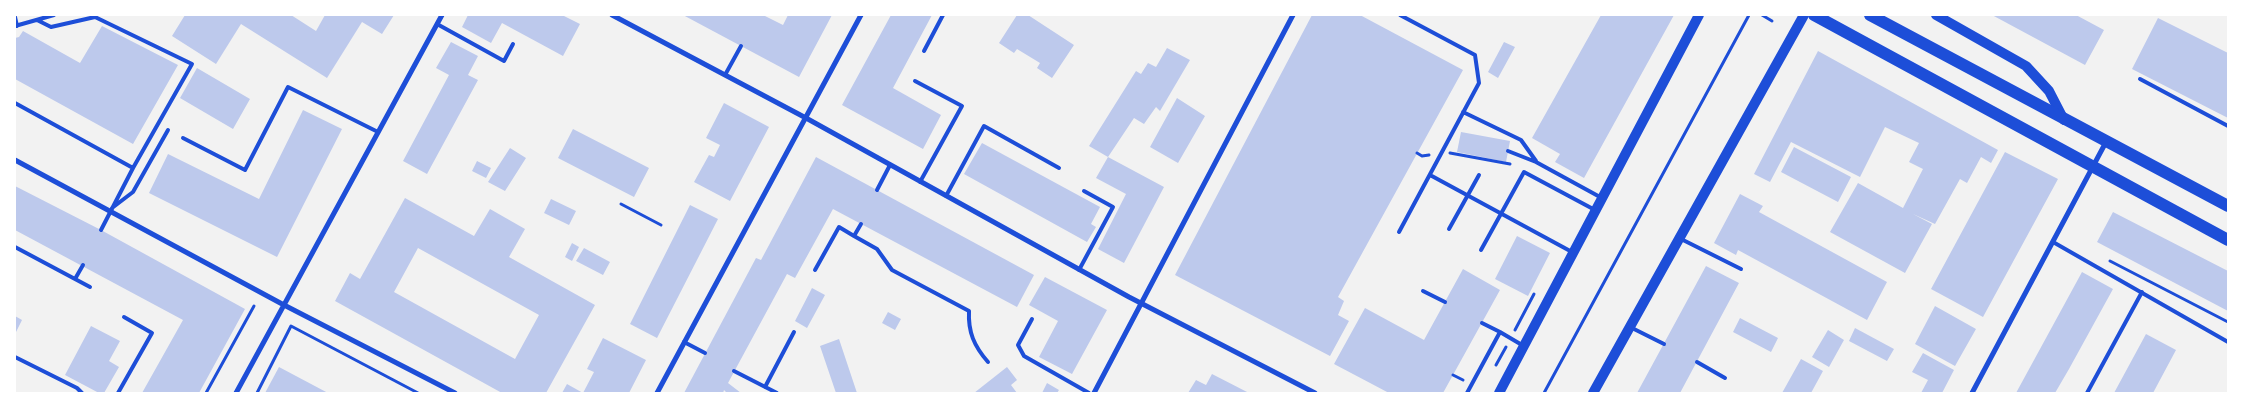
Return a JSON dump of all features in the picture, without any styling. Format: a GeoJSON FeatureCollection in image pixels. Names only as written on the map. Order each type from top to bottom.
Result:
{"type":"FeatureCollection","features":[{"type":"Feature","properties":{"kind":"main road"},"geometry":{"type":"LineString","coordinates":[[1499,393],[1699,15]]}},
{"type":"Feature","properties":{"kind":"main road"},"geometry":{"type":"LineString","coordinates":[[1593,393],[1804,15]]}},
{"type":"Feature","properties":{"kind":"main road"},"geometry":{"type":"LineString","coordinates":[[1814,15],[2228,240]]}},
{"type":"Feature","properties":{"kind":"main road"},"geometry":{"type":"LineString","coordinates":[[1870,15],[2228,206]]}},
{"type":"Feature","properties":{"kind":"main road"},"geometry":{"type":"LineString","coordinates":[[1936,15],[2026,66],[2049,91],[2064,120]]}},
{"type":"Feature","properties":{"kind":"street"},"geometry":{"type":"LineString","coordinates":[[236,393],[442,15]]}},
{"type":"Feature","properties":{"kind":"street"},"geometry":{"type":"LineString","coordinates":[[612,15],[806,118],[1079,270],[1316,393]]}},
{"type":"Feature","properties":{"kind":"street"},"geometry":{"type":"LineString","coordinates":[[657,393],[861,15]]}},
{"type":"Feature","properties":{"kind":"street"},"geometry":{"type":"LineString","coordinates":[[1094,393],[1293,15]]}},
{"type":"Feature","properties":{"kind":"street"},"geometry":{"type":"LineString","coordinates":[[1972,393],[2106,142]]}},
{"type":"Feature","properties":{"kind":"street"},"geometry":{"type":"LineString","coordinates":[[15,160],[454,393]]}},
{"type":"Feature","properties":{"kind":"lane"},"geometry":{"type":"LineString","coordinates":[[15,17],[16,26],[54,15]]}},
{"type":"Feature","properties":{"kind":"lane"},"geometry":{"type":"LineString","coordinates":[[924,51],[943,15]]}},
{"type":"Feature","properties":{"kind":"lane"},"geometry":{"type":"LineString","coordinates":[[1399,232],[1479,82],[1475,55],[1400,15]]}},
{"type":"Feature","properties":{"kind":"lane"},"geometry":{"type":"LineString","coordinates":[[37,20],[51,27],[95,17],[192,64],[133,168],[101,230]]}},
{"type":"Feature","properties":{"kind":"lane"},"geometry":{"type":"LineString","coordinates":[[438,24],[504,61],[513,44]]}},
{"type":"Feature","properties":{"kind":"lane"},"geometry":{"type":"LineString","coordinates":[[725,75],[741,46]]}},
{"type":"Feature","properties":{"kind":"lane"},"geometry":{"type":"LineString","coordinates":[[2140,79],[2228,126]]}},
{"type":"Feature","properties":{"kind":"lane"},"geometry":{"type":"LineString","coordinates":[[915,81],[962,106],[920,182]]}},
{"type":"Feature","properties":{"kind":"lane"},"geometry":{"type":"LineString","coordinates":[[183,138],[245,170],[288,87],[378,132]]}},
{"type":"Feature","properties":{"kind":"lane"},"geometry":{"type":"LineString","coordinates":[[15,103],[133,168]]}},
{"type":"Feature","properties":{"kind":"lane"},"geometry":{"type":"LineString","coordinates":[[1463,112],[1521,140],[1536,162]]}},
{"type":"Feature","properties":{"kind":"lane"},"geometry":{"type":"LineString","coordinates":[[946,196],[984,126],[1059,168]]}},
{"type":"Feature","properties":{"kind":"lane"},"geometry":{"type":"LineString","coordinates":[[110,210],[133,192],[168,130]]}},
{"type":"Feature","properties":{"kind":"lane"},"geometry":{"type":"LineString","coordinates":[[1508,151],[1536,162],[1602,198]]}},
{"type":"Feature","properties":{"kind":"lane"},"geometry":{"type":"LineString","coordinates":[[877,190],[890,165]]}},
{"type":"Feature","properties":{"kind":"lane"},"geometry":{"type":"LineString","coordinates":[[1481,250],[1524,172],[1596,210]]}},
{"type":"Feature","properties":{"kind":"lane"},"geometry":{"type":"LineString","coordinates":[[1449,229],[1479,175]]}},
{"type":"Feature","properties":{"kind":"lane"},"geometry":{"type":"LineString","coordinates":[[1430,176],[1574,252]]}},
{"type":"Feature","properties":{"kind":"lane"},"geometry":{"type":"LineString","coordinates":[[1079,270],[1113,208],[1084,191]]}},
{"type":"Feature","properties":{"kind":"lane"},"geometry":{"type":"LineString","coordinates":[[854,236],[860,224]]}},
{"type":"Feature","properties":{"kind":"lane"},"geometry":{"type":"LineString","coordinates":[[815,270],[839,227],[878,249],[892,270],[968,311],[970,333],[976,348],[988,362]]}},
{"type":"Feature","properties":{"kind":"lane"},"geometry":{"type":"LineString","coordinates":[[1679,238],[1741,269]]}},
{"type":"Feature","properties":{"kind":"lane"},"geometry":{"type":"LineString","coordinates":[[2053,242],[2228,342]]}},
{"type":"Feature","properties":{"kind":"lane"},"geometry":{"type":"LineString","coordinates":[[15,247],[90,288]]}},
{"type":"Feature","properties":{"kind":"lane"},"geometry":{"type":"LineString","coordinates":[[75,279],[82,265]]}},
{"type":"Feature","properties":{"kind":"lane"},"geometry":{"type":"LineString","coordinates":[[1423,291],[1445,302]]}},
{"type":"Feature","properties":{"kind":"lane"},"geometry":{"type":"LineString","coordinates":[[2087,393],[2142,292]]}},
{"type":"Feature","properties":{"kind":"lane"},"geometry":{"type":"LineString","coordinates":[[118,393],[152,332],[124,317]]}},
{"type":"Feature","properties":{"kind":"lane"},"geometry":{"type":"LineString","coordinates":[[1032,319],[1018,345],[1024,356],[1090,393]]}},
{"type":"Feature","properties":{"kind":"lane"},"geometry":{"type":"LineString","coordinates":[[1482,323],[1524,346]]}},
{"type":"Feature","properties":{"kind":"lane"},"geometry":{"type":"LineString","coordinates":[[1630,326],[1664,344]]}},
{"type":"Feature","properties":{"kind":"lane"},"geometry":{"type":"LineString","coordinates":[[765,387],[794,332]]}},
{"type":"Feature","properties":{"kind":"lane"},"geometry":{"type":"LineString","coordinates":[[1467,393],[1500,332]]}},
{"type":"Feature","properties":{"kind":"lane"},"geometry":{"type":"LineString","coordinates":[[684,342],[705,353]]}},
{"type":"Feature","properties":{"kind":"lane"},"geometry":{"type":"LineString","coordinates":[[15,357],[77,388],[82,393]]}},
{"type":"Feature","properties":{"kind":"lane"},"geometry":{"type":"LineString","coordinates":[[1697,362],[1725,378]]}},
{"type":"Feature","properties":{"kind":"lane"},"geometry":{"type":"LineString","coordinates":[[734,371],[776,393]]}},
{"type":"Feature","properties":{"kind":"lane"},"geometry":{"type":"LineString","coordinates":[[74,393],[77,388]]}},
{"type":"Feature","properties":{"kind":"path"},"geometry":{"type":"LineString","coordinates":[[1544,393],[1749,15]]}},
{"type":"Feature","properties":{"kind":"path"},"geometry":{"type":"LineString","coordinates":[[1762,15],[1772,21]]}},
{"type":"Feature","properties":{"kind":"path"},"geometry":{"type":"LineString","coordinates":[[1417,153],[1422,156],[1450,153],[1511,164],[1524,172]]}},
{"type":"Feature","properties":{"kind":"path"},"geometry":{"type":"LineString","coordinates":[[621,204],[661,225]]}},
{"type":"Feature","properties":{"kind":"path"},"geometry":{"type":"LineString","coordinates":[[2106,259],[2228,322]]}},
{"type":"Feature","properties":{"kind":"path"},"geometry":{"type":"LineString","coordinates":[[206,393],[254,306]]}},
{"type":"Feature","properties":{"kind":"path"},"geometry":{"type":"LineString","coordinates":[[257,393],[291,326],[418,393]]}},
{"type":"Feature","properties":{"kind":"building"},"geometry":{"type":"Polygon","coordinates":[[[185,15],[291,15],[316,31],[325,15],[394,15],[382,34],[362,22],[327,78],[241,24],[216,64],[172,36],[185,15]]]}},
{"type":"Feature","properties":{"kind":"building"},"geometry":{"type":"Polygon","coordinates":[[[468,15],[562,15],[580,24],[563,56],[502,23],[491,43],[462,27],[468,15]]]}},
{"type":"Feature","properties":{"kind":"building"},"geometry":{"type":"Polygon","coordinates":[[[683,15],[763,15],[783,25],[788,15],[832,15],[799,77],[683,15]]]}},
{"type":"Feature","properties":{"kind":"building"},"geometry":{"type":"Polygon","coordinates":[[[891,15],[932,15],[893,88],[941,115],[923,149],[842,105],[891,15]]]}},
{"type":"Feature","properties":{"kind":"building"},"geometry":{"type":"Polygon","coordinates":[[[1017,15],[1028,15],[1074,45],[1052,78],[1037,68],[1040,63],[1017,49],[1014,53],[999,43],[1017,15]]]}},
{"type":"Feature","properties":{"kind":"building"},"geometry":{"type":"Polygon","coordinates":[[[1312,15],[1360,15],[1463,70],[1338,297],[1344,301],[1338,315],[1349,321],[1330,356],[1175,275],[1312,15]]]}},
{"type":"Feature","properties":{"kind":"building"},"geometry":{"type":"Polygon","coordinates":[[[1601,15],[1674,15],[1584,178],[1555,162],[1560,154],[1532,138],[1601,15]]]}},
{"type":"Feature","properties":{"kind":"building"},"geometry":{"type":"Polygon","coordinates":[[[1992,15],[2076,15],[2104,30],[2085,65],[1992,15]]]}},
{"type":"Feature","properties":{"kind":"building"},"geometry":{"type":"Polygon","coordinates":[[[2158,18],[2228,53],[2228,118],[2132,69],[2158,18]]]}},
{"type":"Feature","properties":{"kind":"building"},"geometry":{"type":"Polygon","coordinates":[[[102,26],[178,65],[133,144],[15,79],[15,38],[19,37],[23,31],[80,63],[102,26]]]}},
{"type":"Feature","properties":{"kind":"building"},"geometry":{"type":"Polygon","coordinates":[[[451,42],[478,56],[468,75],[478,80],[427,174],[403,161],[449,75],[436,68],[451,42]]]}},
{"type":"Feature","properties":{"kind":"building"},"geometry":{"type":"Polygon","coordinates":[[[1504,42],[1515,47],[1498,78],[1488,72],[1504,42]]]}},
{"type":"Feature","properties":{"kind":"building"},"geometry":{"type":"Polygon","coordinates":[[[1167,48],[1190,60],[1160,111],[1156,107],[1144,124],[1134,118],[1108,157],[1089,146],[1136,71],[1141,74],[1148,63],[1156,67],[1167,48]]]}},
{"type":"Feature","properties":{"kind":"building"},"geometry":{"type":"Polygon","coordinates":[[[1818,51],[1998,150],[1991,163],[1981,157],[1967,183],[1960,179],[1935,224],[1913,214],[1932,224],[1905,273],[1830,232],[1858,183],[1903,208],[1923,169],[1909,162],[1919,143],[1885,127],[1860,177],[1791,142],[1770,182],[1754,174],[1818,51]]]}},
{"type":"Feature","properties":{"kind":"building"},"geometry":{"type":"Polygon","coordinates":[[[197,68],[250,99],[233,129],[180,98],[197,68]]]}},
{"type":"Feature","properties":{"kind":"building"},"geometry":{"type":"Polygon","coordinates":[[[1177,98],[1205,116],[1178,163],[1150,147],[1177,98]]]}},
{"type":"Feature","properties":{"kind":"building"},"geometry":{"type":"Polygon","coordinates":[[[724,103],[769,127],[730,201],[694,182],[709,155],[714,157],[720,145],[706,138],[724,103]]]}},
{"type":"Feature","properties":{"kind":"building"},"geometry":{"type":"Polygon","coordinates":[[[303,110],[342,129],[277,257],[149,193],[168,154],[259,199],[303,110]]]}},
{"type":"Feature","properties":{"kind":"building"},"geometry":{"type":"Polygon","coordinates":[[[573,129],[649,168],[634,197],[558,158],[573,129]]]}},
{"type":"Feature","properties":{"kind":"building"},"geometry":{"type":"Polygon","coordinates":[[[1461,132],[1510,141],[1506,162],[1457,152],[1461,132]]]}},
{"type":"Feature","properties":{"kind":"building"},"geometry":{"type":"Polygon","coordinates":[[[982,143],[1100,207],[1091,224],[1096,227],[1087,242],[964,174],[982,143]]]}},
{"type":"Feature","properties":{"kind":"building"},"geometry":{"type":"Polygon","coordinates":[[[1794,147],[1851,177],[1838,202],[1781,172],[1794,147]]]}},
{"type":"Feature","properties":{"kind":"building"},"geometry":{"type":"Polygon","coordinates":[[[510,148],[526,158],[505,191],[488,182],[510,148]]]}},
{"type":"Feature","properties":{"kind":"building"},"geometry":{"type":"Polygon","coordinates":[[[2005,152],[2058,179],[1983,317],[1931,289],[2005,152]]]}},
{"type":"Feature","properties":{"kind":"building"},"geometry":{"type":"Polygon","coordinates":[[[816,157],[1034,275],[1017,307],[833,209],[795,278],[787,274],[728,383],[741,393],[727,393],[724,390],[723,393],[684,393],[756,258],[761,260],[816,157]]]}},
{"type":"Feature","properties":{"kind":"building"},"geometry":{"type":"Polygon","coordinates":[[[1108,157],[1164,187],[1124,263],[1098,249],[1126,194],[1096,178],[1108,157]]]}},
{"type":"Feature","properties":{"kind":"building"},"geometry":{"type":"Polygon","coordinates":[[[477,161],[491,168],[486,178],[472,171],[477,161]]]}},
{"type":"Feature","properties":{"kind":"building"},"geometry":{"type":"Polygon","coordinates":[[[15,186],[101,230],[245,309],[199,393],[142,393],[183,320],[15,230],[15,186]]]}},
{"type":"Feature","properties":{"kind":"building"},"geometry":{"type":"Polygon","coordinates":[[[1740,194],[1763,206],[1759,212],[1887,282],[1867,320],[1738,250],[1736,255],[1714,243],[1740,194]]]}},
{"type":"Feature","properties":{"kind":"building"},"geometry":{"type":"Polygon","coordinates":[[[405,198],[474,236],[490,209],[525,229],[509,257],[595,305],[546,393],[502,393],[335,301],[350,273],[360,279],[405,198]],[[418,248],[394,292],[515,359],[539,315],[418,248]]]}},
{"type":"Feature","properties":{"kind":"building"},"geometry":{"type":"Polygon","coordinates":[[[551,199],[576,211],[569,225],[544,213],[551,199]]]}},
{"type":"Feature","properties":{"kind":"building"},"geometry":{"type":"Polygon","coordinates":[[[690,205],[718,219],[657,338],[630,324],[690,205]]]}},
{"type":"Feature","properties":{"kind":"building"},"geometry":{"type":"Polygon","coordinates":[[[2113,212],[2228,271],[2228,311],[2097,242],[2113,212]]]}},
{"type":"Feature","properties":{"kind":"building"},"geometry":{"type":"Polygon","coordinates":[[[1517,236],[1550,253],[1528,296],[1495,279],[1517,236]]]}},
{"type":"Feature","properties":{"kind":"building"},"geometry":{"type":"Polygon","coordinates":[[[572,243],[579,247],[572,261],[565,257],[572,243]]]}},
{"type":"Feature","properties":{"kind":"building"},"geometry":{"type":"Polygon","coordinates":[[[584,248],[610,262],[603,275],[576,261],[584,248]]]}},
{"type":"Feature","properties":{"kind":"building"},"geometry":{"type":"Polygon","coordinates":[[[1706,266],[1739,283],[1680,393],[1637,393],[1706,266]]]}},
{"type":"Feature","properties":{"kind":"building"},"geometry":{"type":"Polygon","coordinates":[[[1463,269],[1500,290],[1443,393],[1389,393],[1334,364],[1365,308],[1424,340],[1463,269]]]}},
{"type":"Feature","properties":{"kind":"building"},"geometry":{"type":"Polygon","coordinates":[[[2082,272],[2113,289],[2055,393],[2016,393],[2082,272]]]}},
{"type":"Feature","properties":{"kind":"building"},"geometry":{"type":"Polygon","coordinates":[[[1045,277],[1107,310],[1072,374],[1039,357],[1058,321],[1029,305],[1045,277]]]}},
{"type":"Feature","properties":{"kind":"building"},"geometry":{"type":"Polygon","coordinates":[[[812,288],[825,295],[807,328],[795,321],[812,288]]]}},
{"type":"Feature","properties":{"kind":"building"},"geometry":{"type":"Polygon","coordinates":[[[1935,306],[1976,329],[1955,366],[1915,344],[1935,306]]]}},
{"type":"Feature","properties":{"kind":"building"},"geometry":{"type":"Polygon","coordinates":[[[888,312],[901,319],[895,330],[882,323],[888,312]]]}},
{"type":"Feature","properties":{"kind":"building"},"geometry":{"type":"Polygon","coordinates":[[[15,316],[22,320],[15,334],[15,316]]]}},
{"type":"Feature","properties":{"kind":"building"},"geometry":{"type":"Polygon","coordinates":[[[1740,318],[1778,338],[1771,352],[1733,332],[1740,318]]]}},
{"type":"Feature","properties":{"kind":"building"},"geometry":{"type":"Polygon","coordinates":[[[91,326],[120,341],[109,361],[119,367],[104,393],[99,393],[65,375],[91,326]]]}},
{"type":"Feature","properties":{"kind":"building"},"geometry":{"type":"Polygon","coordinates":[[[1855,328],[1894,349],[1887,361],[1849,341],[1855,328]]]}},
{"type":"Feature","properties":{"kind":"building"},"geometry":{"type":"Polygon","coordinates":[[[1828,330],[1844,340],[1829,367],[1812,357],[1828,330]]]}},
{"type":"Feature","properties":{"kind":"building"},"geometry":{"type":"Polygon","coordinates":[[[2146,334],[2176,350],[2153,393],[2114,393],[2146,334]]]}},
{"type":"Feature","properties":{"kind":"building"},"geometry":{"type":"Polygon","coordinates":[[[603,338],[646,360],[629,393],[583,393],[594,372],[587,369],[603,338]]]}},
{"type":"Feature","properties":{"kind":"building"},"geometry":{"type":"Polygon","coordinates":[[[839,339],[857,393],[836,393],[820,346],[839,339]]]}},
{"type":"Feature","properties":{"kind":"building"},"geometry":{"type":"Polygon","coordinates":[[[1923,353],[1954,370],[1942,393],[1921,393],[1928,380],[1912,372],[1923,353]]]}},
{"type":"Feature","properties":{"kind":"building"},"geometry":{"type":"Polygon","coordinates":[[[1801,359],[1823,371],[1811,393],[1782,393],[1801,359]]]}},
{"type":"Feature","properties":{"kind":"building"},"geometry":{"type":"Polygon","coordinates":[[[279,367],[328,393],[265,393],[279,367]]]}},
{"type":"Feature","properties":{"kind":"building"},"geometry":{"type":"Polygon","coordinates":[[[1007,367],[1017,380],[1011,385],[1017,393],[974,393],[1007,367]]]}},
{"type":"Feature","properties":{"kind":"building"},"geometry":{"type":"Polygon","coordinates":[[[1212,374],[1249,393],[1188,393],[1196,380],[1206,385],[1212,374]]]}},
{"type":"Feature","properties":{"kind":"building"},"geometry":{"type":"Polygon","coordinates":[[[1047,383],[1059,390],[1057,393],[1042,393],[1047,383]]]}},
{"type":"Feature","properties":{"kind":"building"},"geometry":{"type":"Polygon","coordinates":[[[567,384],[583,393],[562,393],[567,384]]]}}]}
